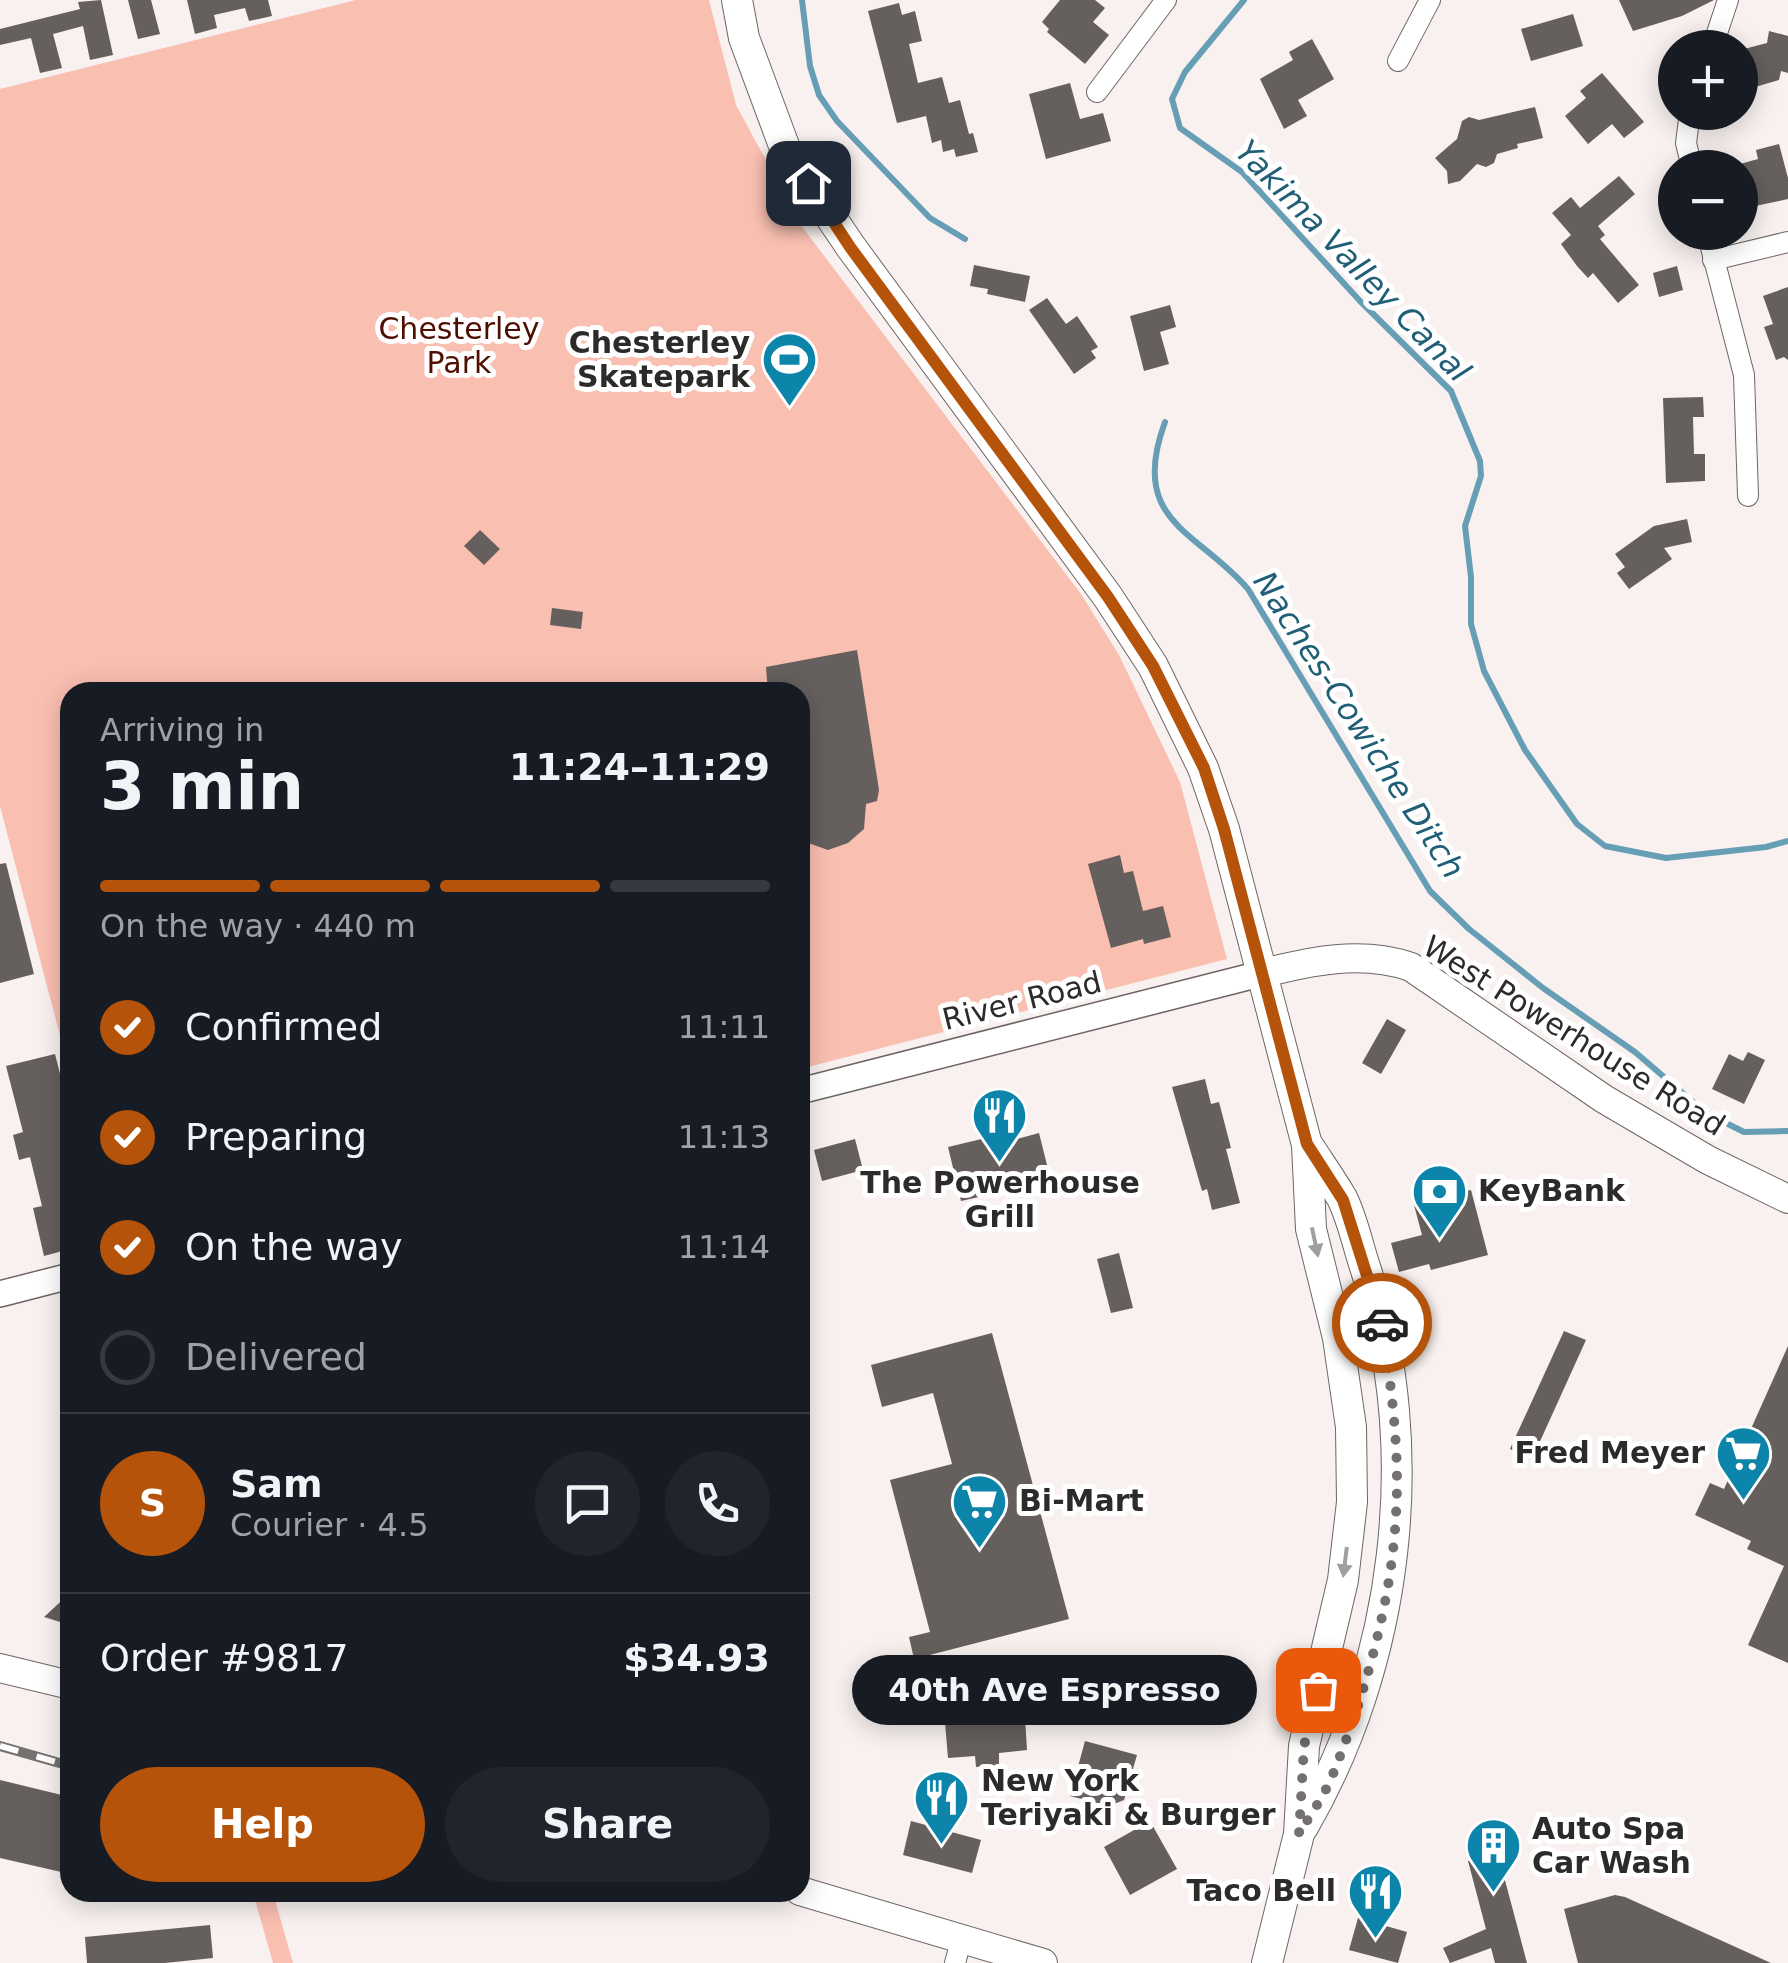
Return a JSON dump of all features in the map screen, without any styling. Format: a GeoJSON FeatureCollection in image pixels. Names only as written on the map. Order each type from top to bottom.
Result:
{"type":"FeatureCollection","features":[{"type":"Feature","properties":{"kind":"main road"},"geometry":{"type":"LineString","coordinates":[[738,0],[744,38],[786,151],[850,247],[1108,597],[1153,666],[1204,768],[1224,829],[1307,1144],[1311,1229],[1348,1397],[1352,1502],[1335,1618],[1304,1746],[1299,1834],[1267,1963]]}},
{"type":"Feature","properties":{"kind":"main road","name":"West Powerhouse Road"},"geometry":{"type":"LineString","coordinates":[[1260,974],[1304,962],[1356,957],[1390,960],[1411,967],[1604,1099],[1708,1160],[1788,1199]]}},
{"type":"Feature","properties":{"kind":"main road"},"geometry":{"type":"LineString","coordinates":[[1299,1834],[1332,1776],[1366,1675],[1384,1609],[1396,1514],[1394,1410],[1382,1320],[1343,1200],[1307,1144]]}},
{"type":"Feature","properties":{"kind":"main road"},"geometry":{"type":"LineString","coordinates":[[0,1668],[60,1683]]}},
{"type":"Feature","properties":{"kind":"main road"},"geometry":{"type":"LineString","coordinates":[[810,1895],[958,1950],[1042,1963]]}},
{"type":"Feature","properties":{"kind":"street"},"geometry":{"type":"LineString","coordinates":[[1098,92],[1166,0]]}},
{"type":"Feature","properties":{"kind":"street"},"geometry":{"type":"LineString","coordinates":[[1398,61],[1430,0]]}},
{"type":"Feature","properties":{"kind":"street"},"geometry":{"type":"LineString","coordinates":[[1718,30],[1728,0]]}},
{"type":"Feature","properties":{"kind":"street"},"geometry":{"type":"LineString","coordinates":[[1713,260],[1788,242]]}},
{"type":"Feature","properties":{"kind":"street"},"geometry":{"type":"LineString","coordinates":[[1711,250],[1744,376],[1748,496]]}},
{"type":"Feature","properties":{"kind":"street","name":"River Road"},"geometry":{"type":"LineString","coordinates":[[810,1087],[1260,974]]}},
{"type":"Feature","properties":{"kind":"street"},"geometry":{"type":"LineString","coordinates":[[0,1294],[60,1279]]}},
{"type":"Feature","properties":{"kind":"green space","name":"Chesterley Park"},"geometry":{"type":"Polygon","coordinates":[[[356,0],[709,0],[736,105],[803,228],[1081,594],[1119,655],[1180,782],[1227,959],[810,1066],[810,682],[60,682],[60,1036],[0,806],[0,89],[356,0]]]}},
{"type":"Feature","properties":{"kind":"green space"},"geometry":{"type":"Polygon","coordinates":[[[256,1902],[276,1902],[293,1963],[273,1963],[256,1902]]]}},
{"type":"Feature","properties":{"kind":"building"},"geometry":{"type":"Polygon","coordinates":[[[101,0],[113,55],[90,60],[83,26],[53,34],[62,68],[40,73],[31,38],[0,45],[0,29],[80,9],[78,2],[101,0]]]}},
{"type":"Feature","properties":{"kind":"building"},"geometry":{"type":"Polygon","coordinates":[[[128,0],[151,0],[160,34],[138,39],[128,0]]]}},
{"type":"Feature","properties":{"kind":"building"},"geometry":{"type":"Polygon","coordinates":[[[187,0],[268,0],[272,16],[249,21],[245,8],[214,15],[217,28],[195,34],[187,0]]]}},
{"type":"Feature","properties":{"kind":"building"},"geometry":{"type":"Polygon","coordinates":[[[1060,0],[1095,0],[1105,8],[1093,22],[1109,35],[1085,64],[1047,32],[1049,29],[1042,22],[1060,0]]]}},
{"type":"Feature","properties":{"kind":"building"},"geometry":{"type":"Polygon","coordinates":[[[1619,0],[1714,0],[1682,16],[1633,31],[1619,0]]]}},
{"type":"Feature","properties":{"kind":"building"},"geometry":{"type":"Polygon","coordinates":[[[899,3],[902,15],[915,11],[922,41],[909,44],[918,83],[942,77],[949,103],[960,100],[978,152],[956,157],[954,149],[943,152],[941,140],[932,143],[926,116],[897,123],[868,11],[899,3]]]}},
{"type":"Feature","properties":{"kind":"building"},"geometry":{"type":"Polygon","coordinates":[[[1573,14],[1583,46],[1531,61],[1521,29],[1573,14]]]}},
{"type":"Feature","properties":{"kind":"building"},"geometry":{"type":"Polygon","coordinates":[[[1769,31],[1788,36],[1788,73],[1781,71],[1779,80],[1758,86],[1758,45],[1767,43],[1769,31]]]}},
{"type":"Feature","properties":{"kind":"building"},"geometry":{"type":"Polygon","coordinates":[[[1312,39],[1334,79],[1298,100],[1307,116],[1284,129],[1260,79],[1293,60],[1289,52],[1312,39]]]}},
{"type":"Feature","properties":{"kind":"building"},"geometry":{"type":"Polygon","coordinates":[[[1602,73],[1644,122],[1624,138],[1612,124],[1588,144],[1565,116],[1586,98],[1580,91],[1602,73]]]}},
{"type":"Feature","properties":{"kind":"building"},"geometry":{"type":"Polygon","coordinates":[[[1070,83],[1080,119],[1103,113],[1111,141],[1046,159],[1029,94],[1070,83]]]}},
{"type":"Feature","properties":{"kind":"building"},"geometry":{"type":"Polygon","coordinates":[[[1535,107],[1543,138],[1517,144],[1518,148],[1497,154],[1494,163],[1486,167],[1477,164],[1460,181],[1448,184],[1447,171],[1435,158],[1457,139],[1462,121],[1535,107]]]}},
{"type":"Feature","properties":{"kind":"building"},"geometry":{"type":"Polygon","coordinates":[[[1779,144],[1788,178],[1788,199],[1758,205],[1756,150],[1779,144]]]}},
{"type":"Feature","properties":{"kind":"building"},"geometry":{"type":"Polygon","coordinates":[[[1619,176],[1635,194],[1598,226],[1605,235],[1600,239],[1639,285],[1618,303],[1593,273],[1588,278],[1577,266],[1561,244],[1571,235],[1552,213],[1571,197],[1580,208],[1619,176]]]}},
{"type":"Feature","properties":{"kind":"building"},"geometry":{"type":"Polygon","coordinates":[[[974,265],[1030,276],[1025,302],[970,286],[974,265]]]}},
{"type":"Feature","properties":{"kind":"building"},"geometry":{"type":"Polygon","coordinates":[[[1677,266],[1683,290],[1659,297],[1653,273],[1677,266]]]}},
{"type":"Feature","properties":{"kind":"building"},"geometry":{"type":"Polygon","coordinates":[[[1788,287],[1788,360],[1776,360],[1764,327],[1773,324],[1763,296],[1788,287]]]}},
{"type":"Feature","properties":{"kind":"building"},"geometry":{"type":"Polygon","coordinates":[[[1047,298],[1066,324],[1077,316],[1098,347],[1091,351],[1096,358],[1074,374],[1029,310],[1047,298]]]}},
{"type":"Feature","properties":{"kind":"building"},"geometry":{"type":"Polygon","coordinates":[[[1170,305],[1176,327],[1160,332],[1169,364],[1144,371],[1130,316],[1170,305]]]}},
{"type":"Feature","properties":{"kind":"building"},"geometry":{"type":"Polygon","coordinates":[[[1703,397],[1704,417],[1693,417],[1694,454],[1705,454],[1705,481],[1666,483],[1663,398],[1703,397]]]}},
{"type":"Feature","properties":{"kind":"building"},"geometry":{"type":"Polygon","coordinates":[[[1687,519],[1692,542],[1664,548],[1672,559],[1629,589],[1617,573],[1625,567],[1615,554],[1654,526],[1687,519]]]}},
{"type":"Feature","properties":{"kind":"building"},"geometry":{"type":"Polygon","coordinates":[[[480,530],[500,549],[484,565],[464,546],[480,530]]]}},
{"type":"Feature","properties":{"kind":"building"},"geometry":{"type":"Polygon","coordinates":[[[552,608],[583,612],[581,629],[550,625],[552,608]]]}},
{"type":"Feature","properties":{"kind":"building"},"geometry":{"type":"Polygon","coordinates":[[[857,650],[879,790],[877,801],[866,804],[864,829],[848,843],[828,850],[810,844],[810,682],[767,682],[766,667],[857,650]]]}},
{"type":"Feature","properties":{"kind":"building"},"geometry":{"type":"Polygon","coordinates":[[[1120,855],[1124,873],[1133,871],[1143,911],[1163,906],[1171,937],[1144,944],[1143,939],[1111,948],[1088,864],[1120,855]]]}},
{"type":"Feature","properties":{"kind":"building"},"geometry":{"type":"Polygon","coordinates":[[[6,863],[34,974],[0,983],[0,864],[6,863]]]}},
{"type":"Feature","properties":{"kind":"building"},"geometry":{"type":"Polygon","coordinates":[[[1387,1019],[1406,1030],[1381,1074],[1362,1063],[1387,1019]]]}},
{"type":"Feature","properties":{"kind":"building"},"geometry":{"type":"Polygon","coordinates":[[[1748,1052],[1765,1060],[1744,1104],[1712,1089],[1729,1054],[1743,1061],[1748,1052]]]}},
{"type":"Feature","properties":{"kind":"building"},"geometry":{"type":"Polygon","coordinates":[[[55,1054],[60,1074],[60,1252],[44,1256],[33,1208],[42,1206],[30,1157],[19,1160],[13,1135],[23,1132],[6,1066],[55,1054]]]}},
{"type":"Feature","properties":{"kind":"building"},"geometry":{"type":"Polygon","coordinates":[[[1205,1079],[1211,1104],[1219,1102],[1240,1203],[1212,1210],[1207,1189],[1202,1191],[1172,1087],[1205,1079]]]}},
{"type":"Feature","properties":{"kind":"building","name":"The Powerhouse Grill"},"geometry":{"type":"Polygon","coordinates":[[[1015,1131],[1017,1139],[1039,1133],[1051,1181],[961,1201],[948,1147],[1015,1131]]]}},
{"type":"Feature","properties":{"kind":"building"},"geometry":{"type":"Polygon","coordinates":[[[855,1139],[863,1170],[822,1181],[814,1150],[855,1139]]]}},
{"type":"Feature","properties":{"kind":"building"},"geometry":{"type":"Polygon","coordinates":[[[1471,1190],[1488,1255],[1431,1270],[1429,1264],[1399,1272],[1391,1243],[1422,1235],[1414,1205],[1471,1190]]]}},
{"type":"Feature","properties":{"kind":"building"},"geometry":{"type":"Polygon","coordinates":[[[1119,1253],[1133,1308],[1111,1313],[1097,1259],[1119,1253]]]}},
{"type":"Feature","properties":{"kind":"building"},"geometry":{"type":"Polygon","coordinates":[[[1564,1331],[1586,1340],[1532,1459],[1510,1449],[1564,1331]]]}},
{"type":"Feature","properties":{"kind":"building","name":"Bi-Mart"},"geometry":{"type":"Polygon","coordinates":[[[992,1333],[1069,1619],[914,1659],[909,1637],[930,1632],[890,1480],[952,1464],[933,1393],[882,1407],[871,1365],[992,1333]]]}},
{"type":"Feature","properties":{"kind":"building","name":"Fred Meyer"},"geometry":{"type":"Polygon","coordinates":[[[1788,1346],[1788,1663],[1748,1645],[1784,1566],[1747,1549],[1751,1541],[1695,1515],[1710,1483],[1724,1489],[1788,1346]]]}},
{"type":"Feature","properties":{"kind":"building"},"geometry":{"type":"Polygon","coordinates":[[[60,1602],[60,1622],[44,1617],[60,1602]]]}},
{"type":"Feature","properties":{"kind":"building"},"geometry":{"type":"Polygon","coordinates":[[[1025,1717],[1027,1750],[999,1753],[999,1765],[976,1767],[975,1756],[948,1758],[945,1723],[1025,1717]]]}},
{"type":"Feature","properties":{"kind":"building"},"geometry":{"type":"Polygon","coordinates":[[[1085,1741],[1137,1755],[1124,1800],[1109,1806],[1070,1796],[1085,1741]]]}},
{"type":"Feature","properties":{"kind":"building"},"geometry":{"type":"Polygon","coordinates":[[[0,1780],[60,1795],[60,1872],[0,1858],[0,1780]]]}},
{"type":"Feature","properties":{"kind":"building","name":"New York Teriyaki & Burger"},"geometry":{"type":"Polygon","coordinates":[[[911,1821],[981,1840],[972,1873],[903,1855],[911,1821]]]}},
{"type":"Feature","properties":{"kind":"building"},"geometry":{"type":"Polygon","coordinates":[[[1150,1821],[1177,1869],[1130,1895],[1104,1847],[1150,1821]]]}},
{"type":"Feature","properties":{"kind":"building","name":"Auto Spa Car Wash"},"geometry":{"type":"Polygon","coordinates":[[[1498,1854],[1527,1963],[1495,1963],[1491,1948],[1450,1963],[1443,1948],[1486,1929],[1468,1861],[1498,1854]]]}},
{"type":"Feature","properties":{"kind":"building"},"geometry":{"type":"Polygon","coordinates":[[[1615,1895],[1771,1963],[1578,1963],[1564,1909],[1615,1895]]]}},
{"type":"Feature","properties":{"kind":"building"},"geometry":{"type":"Polygon","coordinates":[[[1358,1918],[1407,1932],[1398,1963],[1349,1950],[1358,1918]]]}},
{"type":"Feature","properties":{"kind":"building"},"geometry":{"type":"Polygon","coordinates":[[[210,1925],[213,1958],[165,1963],[87,1963],[85,1937],[210,1925]]]}},
{"type":"Feature","properties":{"kind":"waterway","name":"Naches-Cowiche Ditch"},"geometry":{"type":"LineString","coordinates":[[802,0],[810,66],[819,95],[837,121],[930,218],[965,239]]}},
{"type":"Feature","properties":{"kind":"waterway","name":"Yakima Valley Canal"},"geometry":{"type":"LineString","coordinates":[[1244,0],[1185,72],[1172,99],[1180,128],[1242,172],[1360,301],[1451,391],[1480,461],[1481,476],[1465,526],[1471,624],[1484,671],[1525,750],[1577,824],[1605,846],[1666,858],[1788,841]]}},
{"type":"Feature","properties":{"kind":"waterway","name":"Naches-Cowiche Ditch"},"geometry":{"type":"LineString","coordinates":[[1165,422],[1156,455],[1155,482],[1162,503],[1174,521],[1248,589],[1430,891],[1469,929],[1543,988],[1635,1052],[1706,1113],[1744,1132],[1788,1131]]}},
{"type":"Feature","properties":{"kind":"railway"},"geometry":{"type":"LineString","coordinates":[[0,1746],[60,1763]]}},
{"type":"Feature","properties":{"kind":"way so far"},"geometry":{"type":"LineString","coordinates":[[1318,1690],[1304,1746],[1299,1834],[1332,1776],[1384,1609],[1396,1514],[1394,1410],[1382,1323]]}},
{"type":"Feature","properties":{"kind":"place","name":"Chesterley Skatepark"},"geometry":{"type":"Point","coordinates":[789,409]}},
{"type":"Feature","properties":{"kind":"place","name":"The Powerhouse Grill"},"geometry":{"type":"Point","coordinates":[1000,1164]}},
{"type":"Feature","properties":{"kind":"place","name":"KeyBank"},"geometry":{"type":"Point","coordinates":[1439,1240]}},
{"type":"Feature","properties":{"kind":"place","name":"Fred Meyer"},"geometry":{"type":"Point","coordinates":[1744,1502]}},
{"type":"Feature","properties":{"kind":"place","name":"Bi-Mart"},"geometry":{"type":"Point","coordinates":[980,1550]}},
{"type":"Feature","properties":{"kind":"place","name":"40th Ave Espresso"},"geometry":{"type":"Point","coordinates":[1318,1690]}},
{"type":"Feature","properties":{"kind":"place","name":"New York Teriyaki & Burger"},"geometry":{"type":"Point","coordinates":[942,1847]}},
{"type":"Feature","properties":{"kind":"place","name":"Auto Spa Car Wash"},"geometry":{"type":"Point","coordinates":[1493,1895]}},
{"type":"Feature","properties":{"kind":"place","name":"Taco Bell"},"geometry":{"type":"Point","coordinates":[1375,1940]}},
{"type":"Feature","properties":{"kind":"route"},"geometry":{"type":"LineString","coordinates":[[808,183],[850,247],[1108,597],[1153,666],[1204,768],[1224,829],[1307,1144],[1343,1200],[1382,1323]]}}]}
